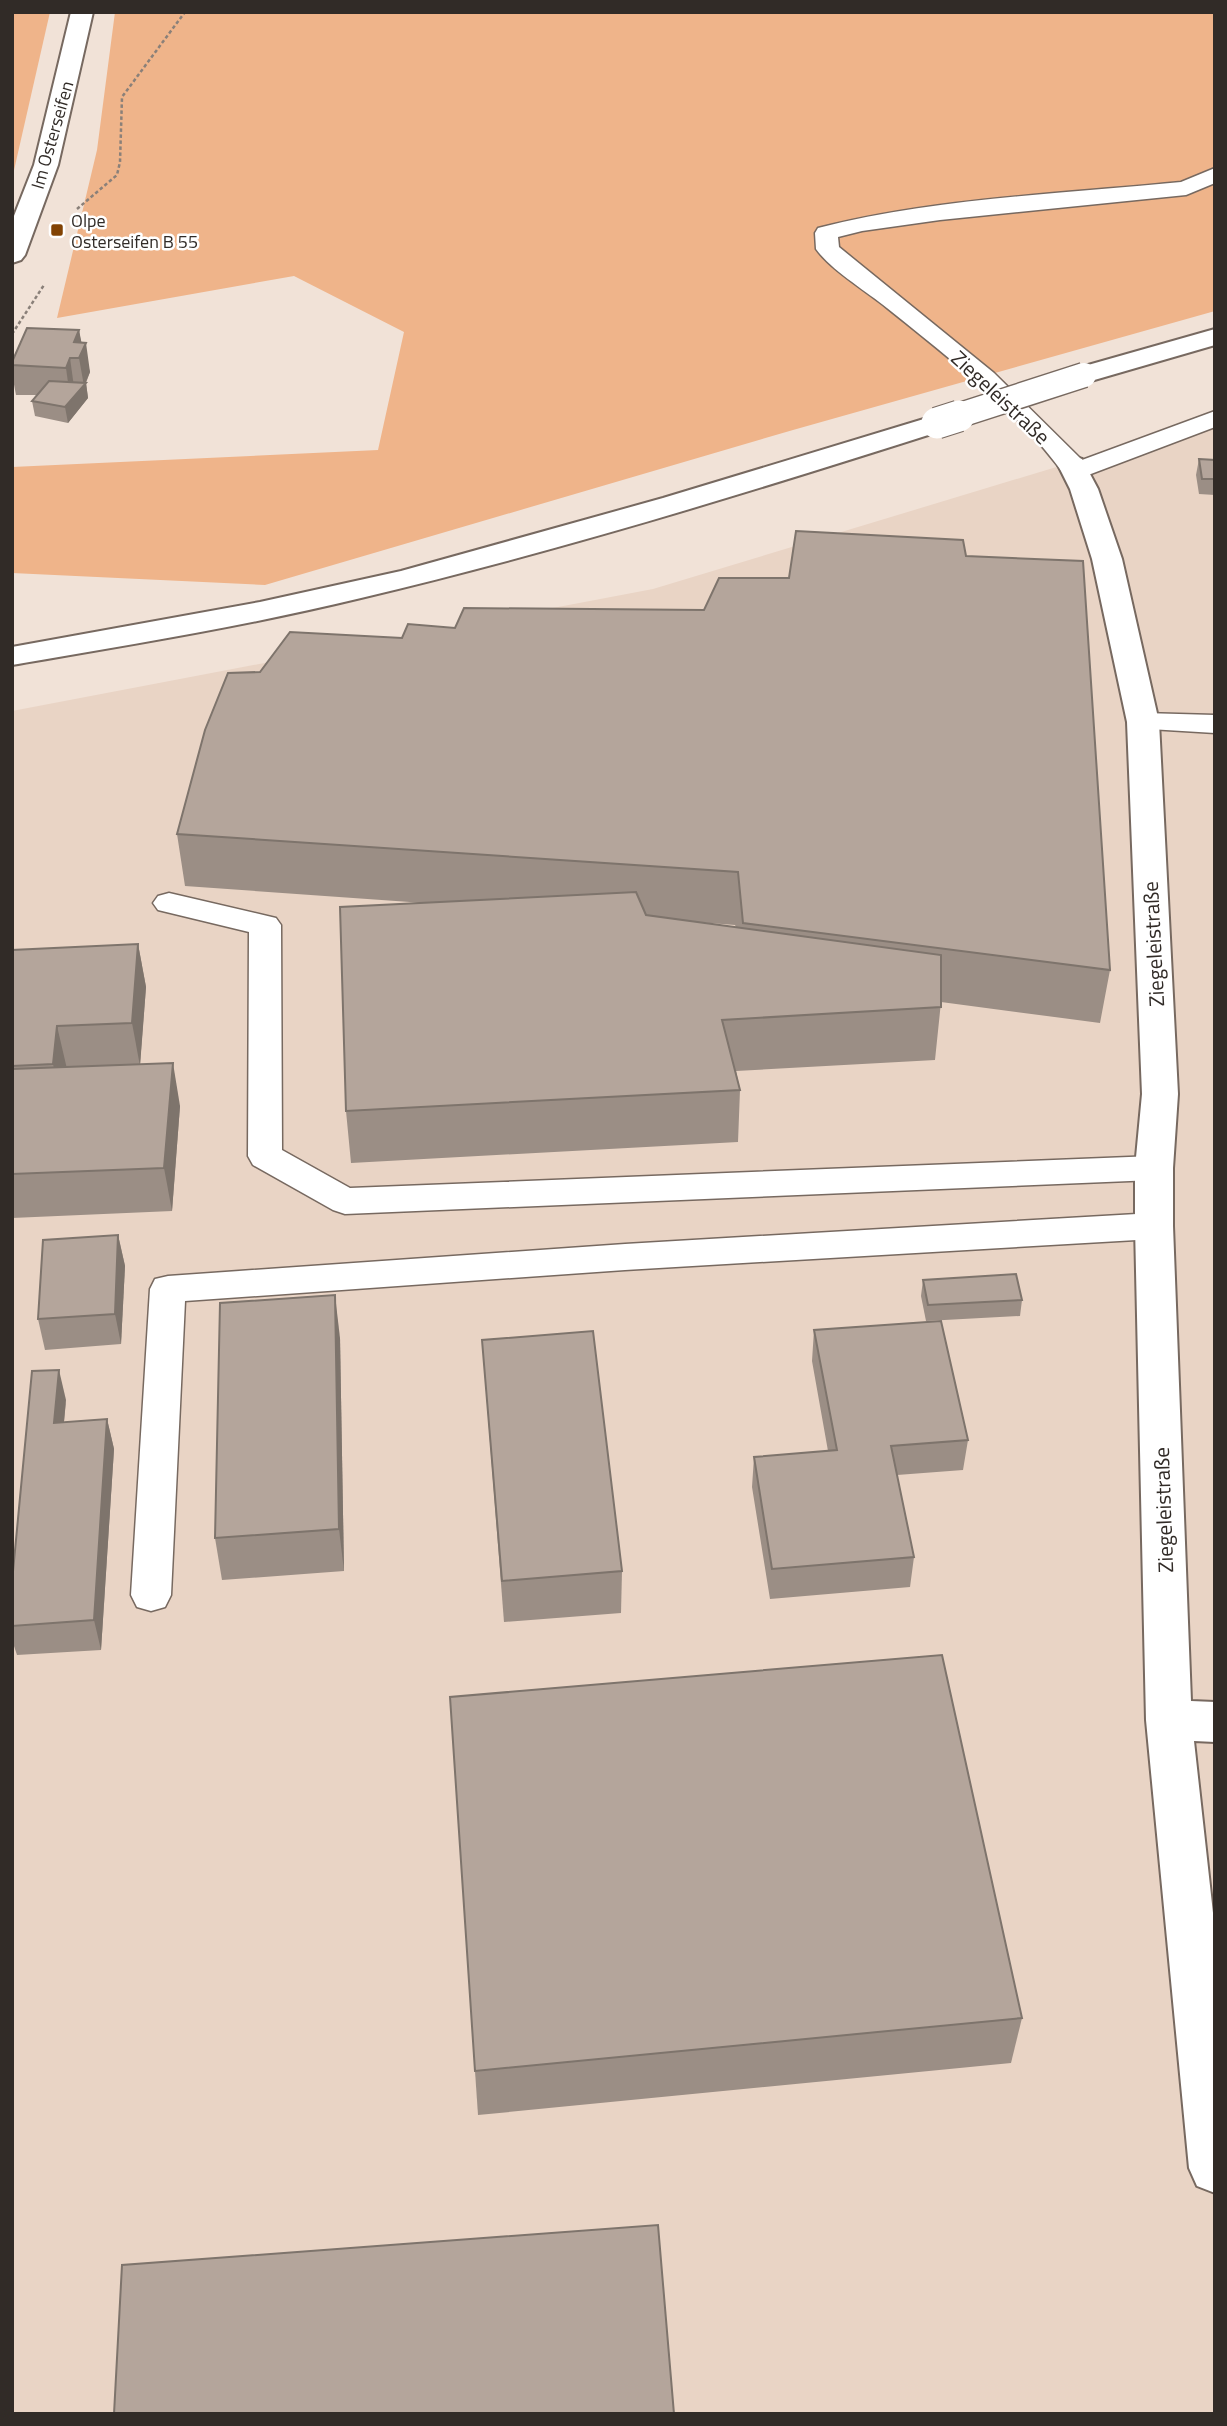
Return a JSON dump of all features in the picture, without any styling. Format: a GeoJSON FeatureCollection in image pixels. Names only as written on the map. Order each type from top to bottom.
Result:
{"type":"FeatureCollection","features":[{"type":"Feature","properties":{"kind":"street","name":"Im Osterseifen"},"geometry":{"type":"LineString","coordinates":[[12,255],[46,165],[82,12]]}},
{"type":"Feature","properties":{"kind":"street"},"geometry":{"type":"LineString","coordinates":[[12,656],[186,625],[405,578],[636,516],[1084,375],[1215,337]]}},
{"type":"Feature","properties":{"kind":"street","name":"Ziegeleistraße"},"geometry":{"type":"LineString","coordinates":[[1074,468],[1084,489],[1107,559],[1143,722],[1160,1094],[1154,1168],[1154,1226],[1169,1720],[1215,2168]]}},
{"type":"Feature","properties":{"kind":"street"},"geometry":{"type":"LineString","coordinates":[[1169,1720],[1215,1722]]}},
{"type":"Feature","properties":{"kind":"lane","name":"Ziegeleistraße"},"geometry":{"type":"LineString","coordinates":[[1074,468],[1047,437],[966,362],[828,249],[826,233],[861,224],[940,213],[1186,188],[1215,175]]}},
{"type":"Feature","properties":{"kind":"lane"},"geometry":{"type":"LineString","coordinates":[[1074,468],[1215,418]]}},
{"type":"Feature","properties":{"kind":"lane"},"geometry":{"type":"LineString","coordinates":[[1143,722],[1215,724]]}},
{"type":"Feature","properties":{"kind":"lane"},"geometry":{"type":"LineString","coordinates":[[169,904],[265,925],[265,1156],[345,1201],[1154,1168]]}},
{"type":"Feature","properties":{"kind":"lane"},"geometry":{"type":"LineString","coordinates":[[151,1595],[168,1289],[625,1257],[1154,1226]]}},
{"type":"Feature","properties":{"kind":"path"},"geometry":{"type":"LineString","coordinates":[[75,211],[117,175],[120,162],[122,97],[185,12]]}},
{"type":"Feature","properties":{"kind":"path"},"geometry":{"type":"LineString","coordinates":[[12,334],[44,285],[33,286]]}},
{"type":"Feature","properties":{"kind":"shaded area"},"geometry":{"type":"Polygon","coordinates":[[[12,12],[50,12],[12,179],[12,12]]]}},
{"type":"Feature","properties":{"kind":"shaded area"},"geometry":{"type":"Polygon","coordinates":[[[115,12],[1215,12],[1215,311],[793,430],[265,585],[12,573],[12,467],[378,450],[404,332],[294,276],[57,318],[97,150],[115,12]]]}},
{"type":"Feature","properties":{"kind":"shaded area"},"geometry":{"type":"Polygon","coordinates":[[[1215,419],[1215,2414],[12,2414],[12,711],[653,589],[1215,419]]]}},
{"type":"Feature","properties":{"kind":"building"},"geometry":{"type":"Polygon","coordinates":[[[27,328],[79,330],[74,342],[86,343],[79,358],[70,358],[66,368],[12,365],[27,328]]]}},
{"type":"Feature","properties":{"kind":"building"},"geometry":{"type":"Polygon","coordinates":[[[49,381],[86,383],[65,407],[32,401],[49,381]]]}},
{"type":"Feature","properties":{"kind":"building"},"geometry":{"type":"Polygon","coordinates":[[[1199,459],[1215,460],[1215,479],[1202,479],[1199,459]]]}},
{"type":"Feature","properties":{"kind":"building"},"geometry":{"type":"Polygon","coordinates":[[[796,531],[963,540],[966,556],[1083,561],[1110,970],[743,923],[738,872],[177,834],[205,730],[228,673],[260,672],[290,632],[402,638],[408,624],[455,628],[464,608],[704,610],[719,578],[789,578],[796,531]]]}},
{"type":"Feature","properties":{"kind":"building"},"geometry":{"type":"Polygon","coordinates":[[[636,892],[646,915],[941,955],[941,1007],[722,1020],[740,1090],[346,1111],[340,907],[636,892]]]}},
{"type":"Feature","properties":{"kind":"building"},"geometry":{"type":"Polygon","coordinates":[[[138,944],[132,1023],[57,1026],[53,1064],[12,1066],[12,950],[138,944]]]}},
{"type":"Feature","properties":{"kind":"building"},"geometry":{"type":"Polygon","coordinates":[[[173,1063],[164,1168],[12,1174],[12,1069],[173,1063]]]}},
{"type":"Feature","properties":{"kind":"building"},"geometry":{"type":"Polygon","coordinates":[[[118,1235],[115,1314],[38,1319],[43,1240],[118,1235]]]}},
{"type":"Feature","properties":{"kind":"building"},"geometry":{"type":"Polygon","coordinates":[[[1016,1274],[1022,1300],[928,1305],[923,1280],[1016,1274]]]}},
{"type":"Feature","properties":{"kind":"building"},"geometry":{"type":"Polygon","coordinates":[[[335,1295],[339,1529],[215,1538],[220,1303],[335,1295]]]}},
{"type":"Feature","properties":{"kind":"building"},"geometry":{"type":"Polygon","coordinates":[[[941,1321],[968,1440],[891,1446],[914,1557],[772,1569],[754,1457],[837,1450],[814,1330],[941,1321]]]}},
{"type":"Feature","properties":{"kind":"building"},"geometry":{"type":"Polygon","coordinates":[[[593,1331],[622,1571],[502,1581],[482,1340],[593,1331]]]}},
{"type":"Feature","properties":{"kind":"building"},"geometry":{"type":"Polygon","coordinates":[[[59,1370],[54,1423],[107,1419],[94,1620],[12,1626],[12,1582],[32,1371],[59,1370]]]}},
{"type":"Feature","properties":{"kind":"building"},"geometry":{"type":"Polygon","coordinates":[[[942,1655],[1022,2018],[475,2071],[450,1697],[942,1655]]]}},
{"type":"Feature","properties":{"kind":"building"},"geometry":{"type":"Polygon","coordinates":[[[658,2225],[674,2414],[114,2414],[122,2265],[658,2225]]]}},
{"type":"Feature","properties":{"kind":"place","name":"Olpe Osterseifen B 55"},"geometry":{"type":"Point","coordinates":[57,230]}}]}
